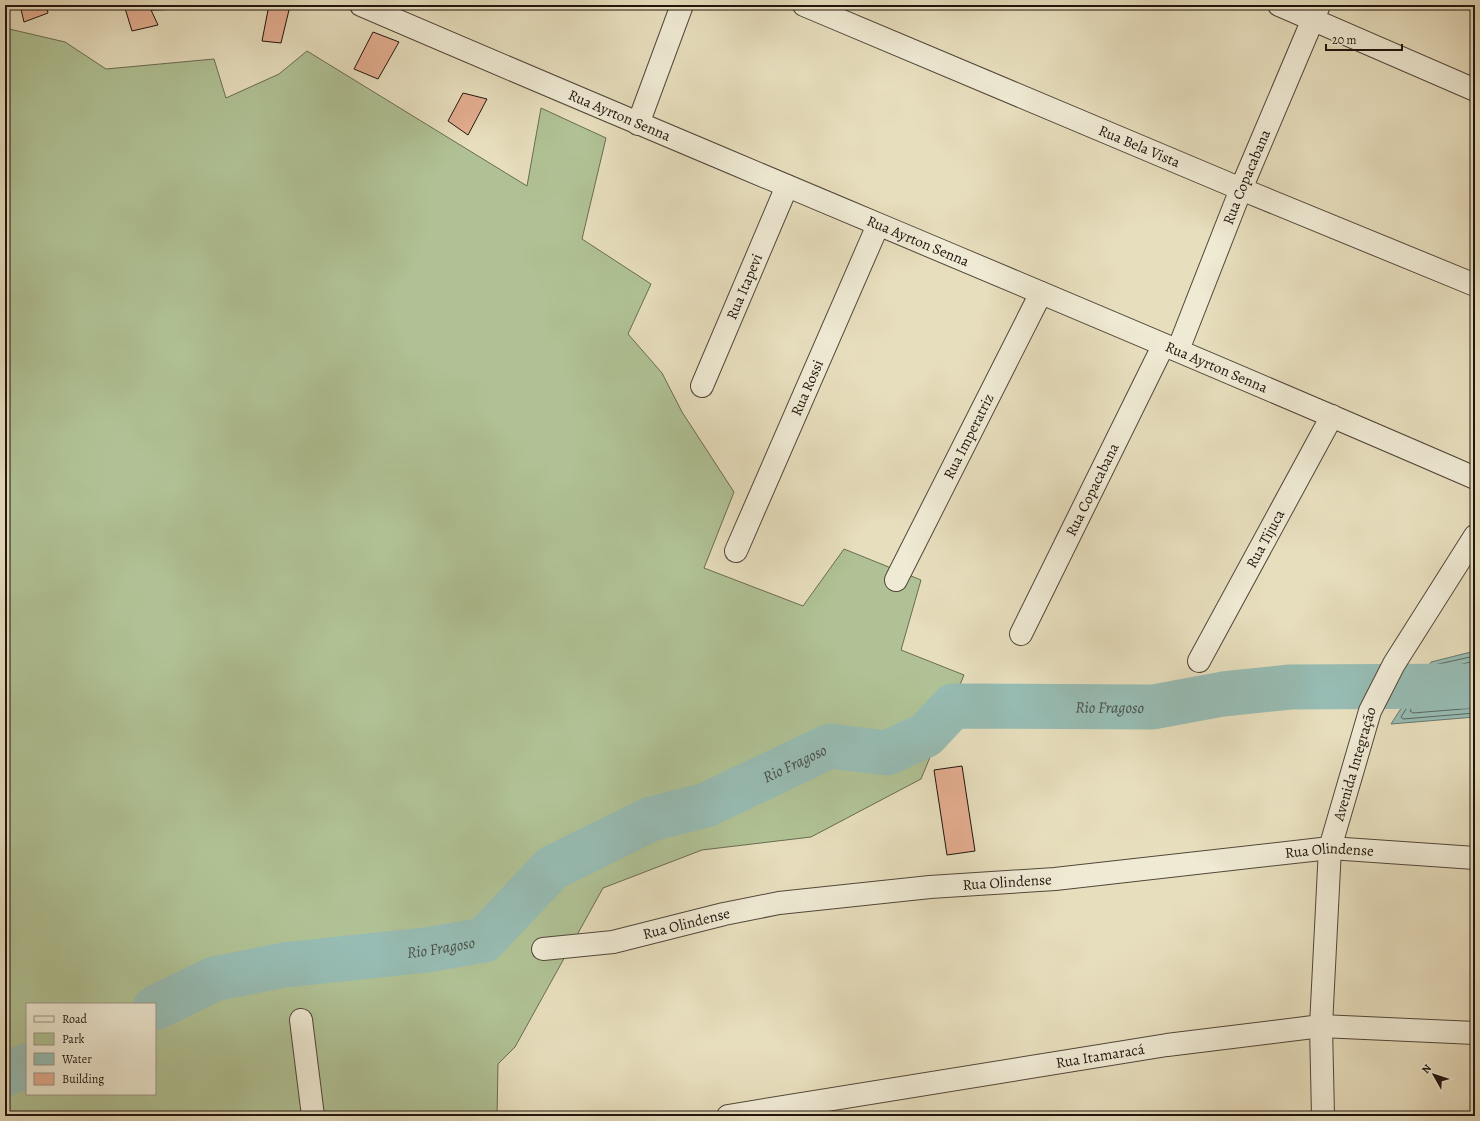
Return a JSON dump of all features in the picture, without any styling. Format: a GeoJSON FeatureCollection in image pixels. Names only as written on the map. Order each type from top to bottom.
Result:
{"type":"FeatureCollection","features":[{"type":"Feature","properties":{"kind":"street","name":"Rua Ayrton Senna"},"geometry":{"type":"LineString","coordinates":[[361,5],[638,124],[1332,416],[1475,478]]}},
{"type":"Feature","properties":{"kind":"street"},"geometry":{"type":"LineString","coordinates":[[638,124],[682,5]]}},
{"type":"Feature","properties":{"kind":"street","name":"Rua Bela Vista"},"geometry":{"type":"LineString","coordinates":[[804,5],[1475,286]]}},
{"type":"Feature","properties":{"kind":"street"},"geometry":{"type":"LineString","coordinates":[[1279,5],[1315,12],[1475,90]]}},
{"type":"Feature","properties":{"kind":"street","name":"Rua Copacabana"},"geometry":{"type":"LineString","coordinates":[[1021,634],[1170,348],[1241,189],[1315,12]]}},
{"type":"Feature","properties":{"kind":"street","name":"Rua Itapevi"},"geometry":{"type":"LineString","coordinates":[[702,386],[787,186]]}},
{"type":"Feature","properties":{"kind":"street","name":"Rua Rossi"},"geometry":{"type":"LineString","coordinates":[[736,551],[878,225]]}},
{"type":"Feature","properties":{"kind":"street","name":"Rua Imperatriz"},"geometry":{"type":"LineString","coordinates":[[896,580],[1041,293]]}},
{"type":"Feature","properties":{"kind":"street","name":"Rua Tijuca"},"geometry":{"type":"LineString","coordinates":[[1199,661],[1332,416]]}},
{"type":"Feature","properties":{"kind":"street","name":"Avenida Integração"},"geometry":{"type":"LineString","coordinates":[[1323,1116],[1321,1026],[1330,848],[1370,711],[1394,664],[1475,536]]}},
{"type":"Feature","properties":{"kind":"street","name":"Rua Olindense"},"geometry":{"type":"LineString","coordinates":[[543,949],[613,942],[724,914],[779,904],[930,887],[1055,878],[1330,848],[1475,858]]}},
{"type":"Feature","properties":{"kind":"street"},"geometry":{"type":"LineString","coordinates":[[301,1020],[313,1116]]}},
{"type":"Feature","properties":{"kind":"street","name":"Rua Itamaracá"},"geometry":{"type":"LineString","coordinates":[[728,1116],[1168,1045],[1321,1026],[1475,1032]]}},
{"type":"Feature","properties":{"kind":"green space"},"geometry":{"type":"Polygon","coordinates":[[[5,28],[65,42],[106,69],[214,59],[226,98],[279,74],[307,51],[527,186],[541,108],[606,138],[582,239],[651,284],[628,334],[662,373],[682,412],[734,492],[704,568],[803,606],[844,549],[921,580],[901,650],[964,675],[921,779],[811,837],[702,850],[603,888],[515,1047],[498,1064],[497,1116],[5,1116],[5,28]]]}},
{"type":"Feature","properties":{"kind":"water"},"geometry":{"type":"Polygon","coordinates":[[[1475,651],[1475,717],[1391,724],[1431,662],[1475,651]]]}},
{"type":"Feature","properties":{"kind":"building"},"geometry":{"type":"Polygon","coordinates":[[[20,5],[46,5],[48,13],[24,22],[20,5]]]}},
{"type":"Feature","properties":{"kind":"building"},"geometry":{"type":"Polygon","coordinates":[[[124,5],[185,5],[186,9],[151,10],[158,25],[132,31],[124,5]]]}},
{"type":"Feature","properties":{"kind":"building"},"geometry":{"type":"Polygon","coordinates":[[[269,5],[277,5],[289,10],[281,43],[262,41],[269,5]]]}},
{"type":"Feature","properties":{"kind":"building"},"geometry":{"type":"Polygon","coordinates":[[[373,32],[399,42],[378,79],[354,69],[373,32]]]}},
{"type":"Feature","properties":{"kind":"building"},"geometry":{"type":"Polygon","coordinates":[[[463,93],[487,99],[468,135],[448,121],[463,93]]]}},
{"type":"Feature","properties":{"kind":"building"},"geometry":{"type":"Polygon","coordinates":[[[962,766],[975,851],[947,855],[934,770],[962,766]]]}},
{"type":"Feature","properties":{"kind":"waterway","name":"Rio Fragoso"},"geometry":{"type":"LineString","coordinates":[[156,1008],[214,979],[284,965],[426,950],[484,940],[552,868],[651,819],[706,805],[830,746],[887,753],[926,735],[953,706],[1153,707],[1223,694],[1290,687],[1475,686]]}},
{"type":"Feature","properties":{"kind":"waterway","name":"Rio Fragoso"},"geometry":{"type":"LineString","coordinates":[[5,1074],[26,1066]]}}]}
